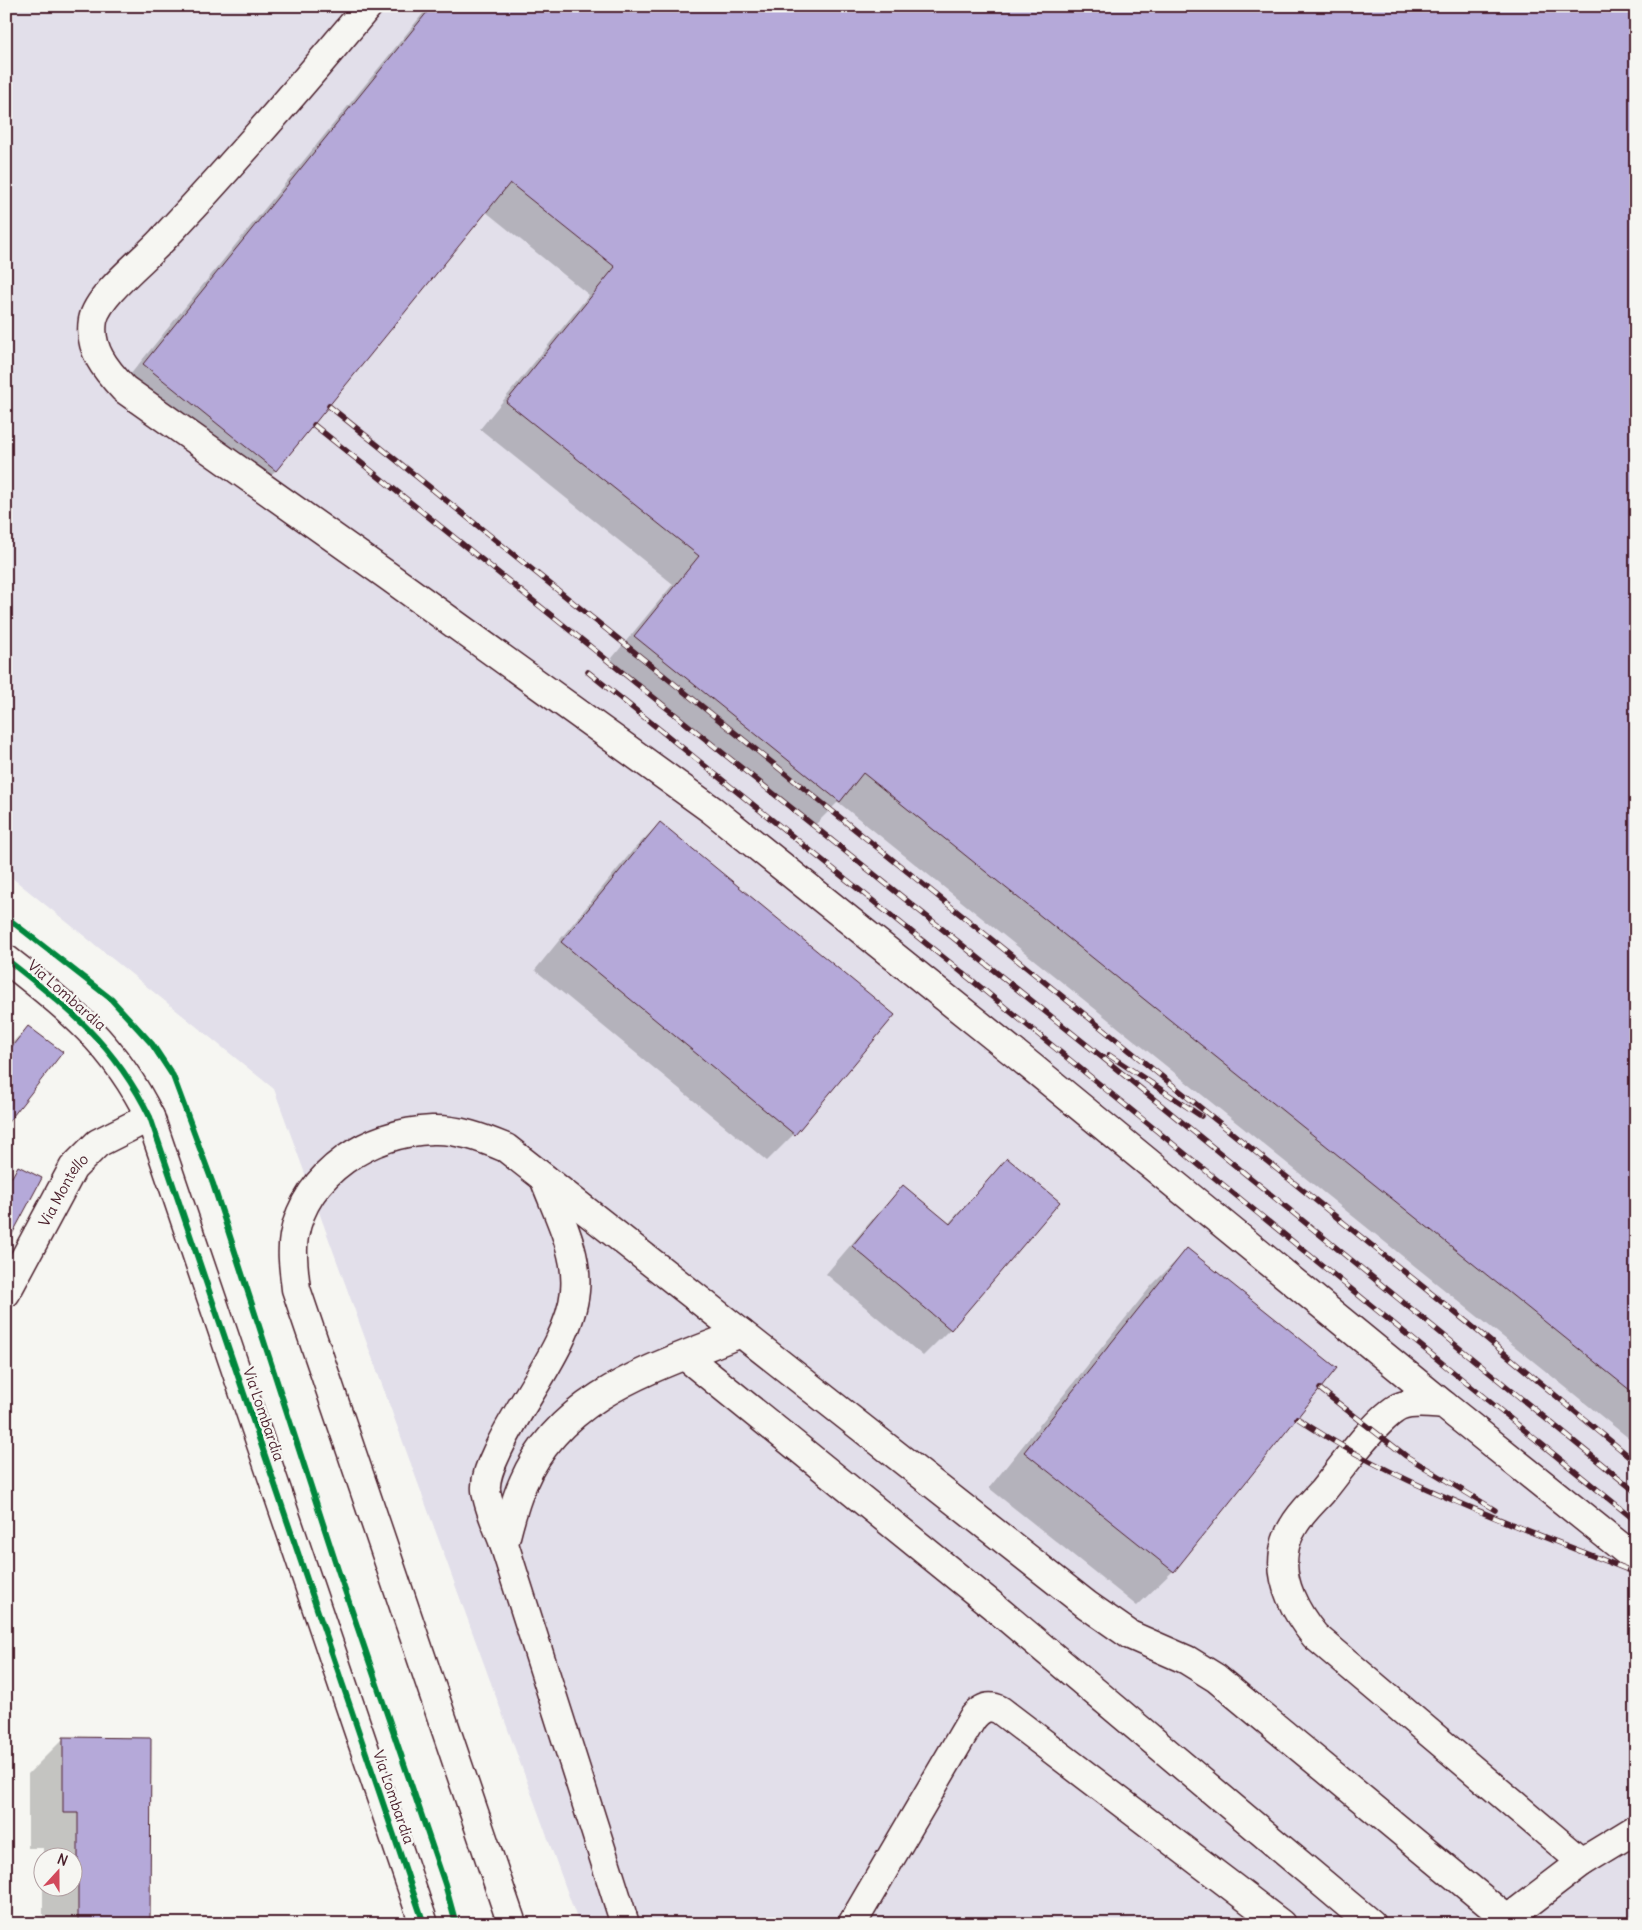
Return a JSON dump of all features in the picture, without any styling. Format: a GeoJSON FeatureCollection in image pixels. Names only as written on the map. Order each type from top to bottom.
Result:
{"type":"FeatureCollection","features":[{"type":"Feature","properties":{"kind":"street"},"geometry":{"type":"LineString","coordinates":[[368,6],[161,241],[108,295],[94,318],[92,340],[102,366],[124,389],[388,576],[712,810],[1018,1055],[1444,1405],[1636,1559]]}},
{"type":"Feature","properties":{"kind":"street","name":"Via Lombardia"},"geometry":{"type":"LineString","coordinates":[[6,959],[69,1010],[104,1044],[130,1079],[150,1117],[424,1924]]}},
{"type":"Feature","properties":{"kind":"street","name":"Via Montello"},"geometry":{"type":"LineString","coordinates":[[6,1293],[73,1168],[98,1143],[150,1117]]}},
{"type":"Feature","properties":{"kind":"street"},"geometry":{"type":"LineString","coordinates":[[512,1924],[296,1289],[292,1263],[294,1236],[302,1210],[315,1187],[334,1168],[357,1151],[381,1140],[408,1132],[433,1130],[458,1132],[483,1138],[506,1148],[1110,1622],[1142,1642],[1187,1660],[1216,1678],[1504,1921],[1582,1862],[1636,1829]]}},
{"type":"Feature","properties":{"kind":"street"},"geometry":{"type":"LineString","coordinates":[[544,1178],[568,1240],[574,1264],[576,1289],[572,1312],[562,1334],[508,1428],[487,1478],[486,1490],[625,1924]]}},
{"type":"Feature","properties":{"kind":"street"},"geometry":{"type":"LineString","coordinates":[[504,1544],[523,1482],[532,1466],[555,1432],[583,1407],[605,1391],[741,1333]]}},
{"type":"Feature","properties":{"kind":"street"},"geometry":{"type":"LineString","coordinates":[[685,1356],[992,1604],[1371,1924]]}},
{"type":"Feature","properties":{"kind":"street"},"geometry":{"type":"LineString","coordinates":[[1444,1405],[1415,1404],[1401,1406],[1389,1414],[1374,1430],[1293,1526],[1284,1553],[1285,1582],[1304,1623],[1320,1640],[1582,1862]]}},
{"type":"Feature","properties":{"kind":"street"},"geometry":{"type":"LineString","coordinates":[[852,1924],[972,1718],[979,1710],[987,1707],[1000,1710],[1281,1924]]}},
{"type":"Feature","properties":{"kind":"shaded area"},"geometry":{"type":"Polygon","coordinates":[[[6,6],[1636,6],[1636,1924],[579,1924],[274,1089],[6,873],[6,6]]]}},
{"type":"Feature","properties":{"kind":"building"},"geometry":{"type":"Polygon","coordinates":[[[432,6],[1626,6],[1636,14],[1636,1395],[863,773],[840,802],[634,636],[699,556],[506,402],[615,267],[510,183],[276,471],[143,364],[432,6]]]}},
{"type":"Feature","properties":{"kind":"building"},"geometry":{"type":"Polygon","coordinates":[[[660,822],[895,1015],[795,1135],[561,942],[660,822]]]}},
{"type":"Feature","properties":{"kind":"building"},"geometry":{"type":"Polygon","coordinates":[[[28,1026],[63,1052],[6,1125],[6,1054],[28,1026]]]}},
{"type":"Feature","properties":{"kind":"building"},"geometry":{"type":"Polygon","coordinates":[[[1007,1158],[1060,1202],[951,1330],[852,1246],[903,1185],[950,1224],[1007,1158]]]}},
{"type":"Feature","properties":{"kind":"building"},"geometry":{"type":"Polygon","coordinates":[[[18,1166],[42,1178],[9,1240],[6,1238],[6,1174],[12,1177],[18,1166]]]}},
{"type":"Feature","properties":{"kind":"building"},"geometry":{"type":"Polygon","coordinates":[[[1187,1248],[1337,1368],[1174,1572],[1024,1452],[1187,1248]]]}},
{"type":"Feature","properties":{"kind":"building"},"geometry":{"type":"Polygon","coordinates":[[[63,1737],[151,1738],[150,1924],[78,1924],[78,1898],[82,1898],[82,1848],[78,1848],[78,1813],[63,1813],[63,1737]]]}},
{"type":"Feature","properties":{"kind":"railway"},"geometry":{"type":"LineString","coordinates":[[329,406],[1468,1323],[1636,1462]]}},
{"type":"Feature","properties":{"kind":"railway"},"geometry":{"type":"LineString","coordinates":[[314,425],[1113,1066],[1636,1492]]}},
{"type":"Feature","properties":{"kind":"railway"},"geometry":{"type":"LineString","coordinates":[[588,672],[974,982],[1636,1521]]}},
{"type":"Feature","properties":{"kind":"railway"},"geometry":{"type":"LineString","coordinates":[[1109,1055],[1201,1116]]}},
{"type":"Feature","properties":{"kind":"railway"},"geometry":{"type":"LineString","coordinates":[[1320,1389],[1406,1456],[1495,1510]]}},
{"type":"Feature","properties":{"kind":"railway"},"geometry":{"type":"LineString","coordinates":[[1297,1418],[1336,1443],[1419,1485],[1506,1522],[1636,1573]]}},
{"type":"Feature","properties":{"kind":"cycle path"},"geometry":{"type":"LineString","coordinates":[[6,917],[111,999],[152,1044],[173,1076],[213,1184],[338,1570],[445,1884],[456,1924]]}},
{"type":"Feature","properties":{"kind":"cycle path"},"geometry":{"type":"LineString","coordinates":[[6,959],[70,1011],[88,1029],[121,1069],[150,1117],[424,1924]]}}]}
